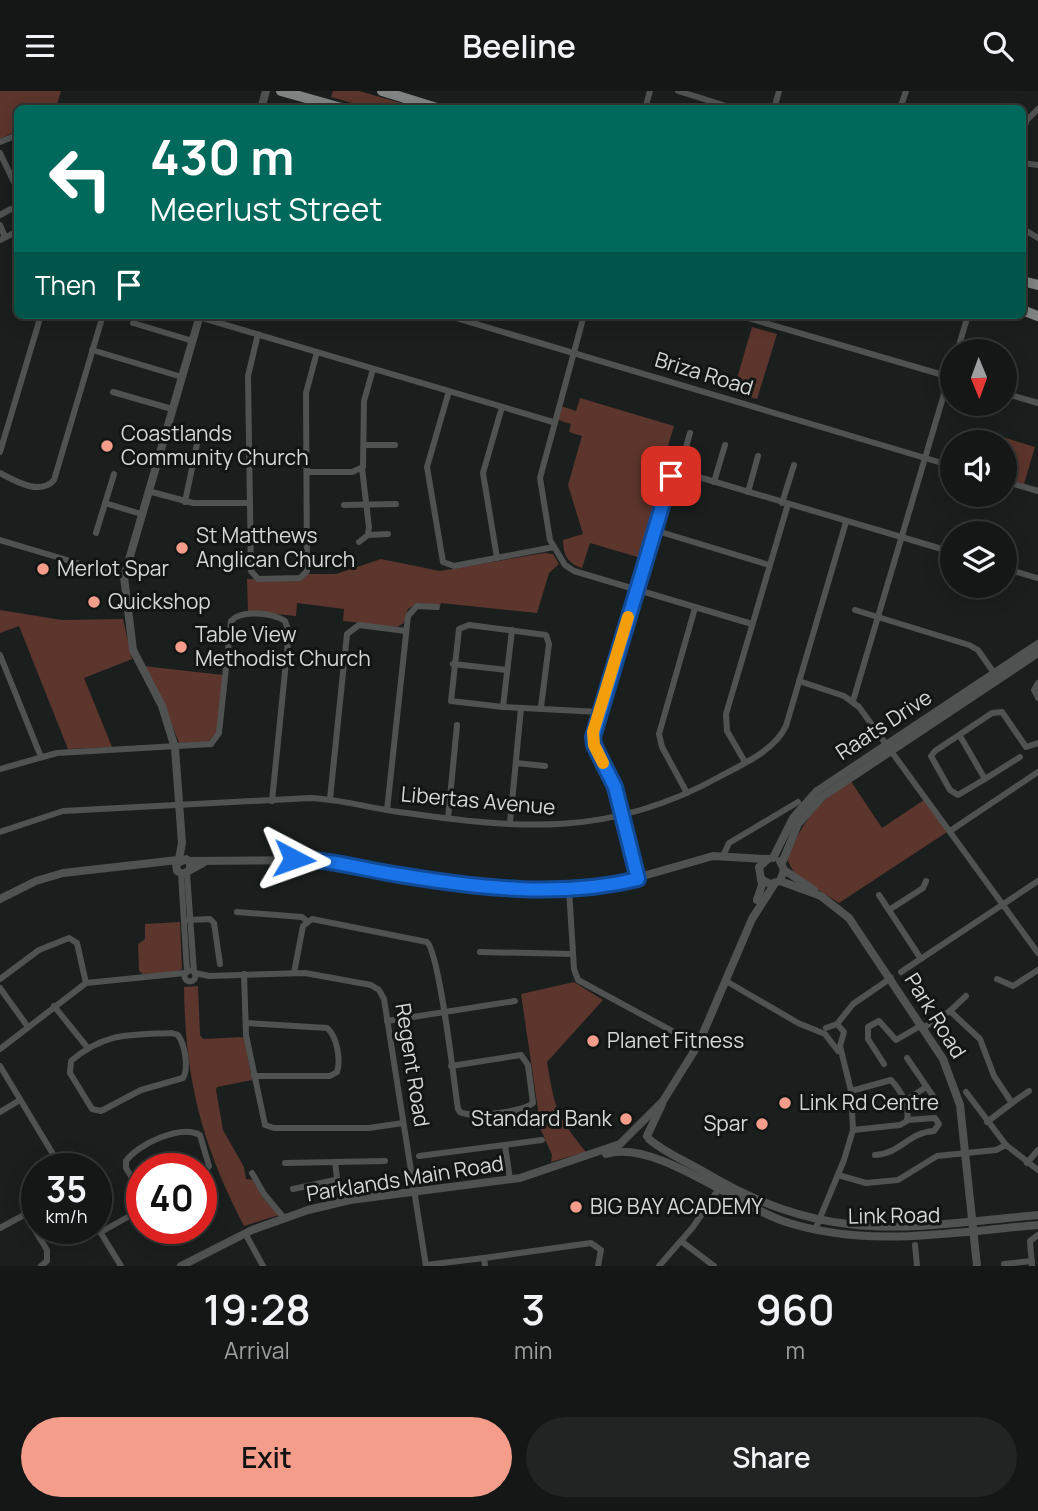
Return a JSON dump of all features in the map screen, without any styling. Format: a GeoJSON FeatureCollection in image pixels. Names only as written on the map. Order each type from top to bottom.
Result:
{"type":"FeatureCollection","features":[{"type":"Feature","properties":{"kind":"main road"},"geometry":{"type":"LineString","coordinates":[[281,91],[331,105]]}},
{"type":"Feature","properties":{"kind":"main road"},"geometry":{"type":"LineString","coordinates":[[382,91],[427,105]]}},
{"type":"Feature","properties":{"kind":"street"},"geometry":{"type":"LineString","coordinates":[[678,91],[723,105]]}},
{"type":"Feature","properties":{"kind":"street"},"geometry":{"type":"LineString","coordinates":[[1026,123],[1038,109]]}},
{"type":"Feature","properties":{"kind":"street"},"geometry":{"type":"LineString","coordinates":[[0,153],[14,182]]}},
{"type":"Feature","properties":{"kind":"street"},"geometry":{"type":"LineString","coordinates":[[0,215],[11,209]]}},
{"type":"Feature","properties":{"kind":"street"},"geometry":{"type":"LineString","coordinates":[[0,225],[3,239]]}},
{"type":"Feature","properties":{"kind":"street"},"geometry":{"type":"LineString","coordinates":[[0,452],[40,319]]}},
{"type":"Feature","properties":{"kind":"street"},"geometry":{"type":"LineString","coordinates":[[0,473],[39,488],[48,486],[54,479],[102,319]]}},
{"type":"Feature","properties":{"kind":"street"},"geometry":{"type":"LineString","coordinates":[[190,975],[175,748],[162,706],[133,650],[124,577],[199,319]]}},
{"type":"Feature","properties":{"kind":"street"},"geometry":{"type":"LineString","coordinates":[[210,319],[553,422]]}},
{"type":"Feature","properties":{"kind":"street","name":"Briza Road"},"geometry":{"type":"LineString","coordinates":[[459,319],[940,462]]}},
{"type":"Feature","properties":{"kind":"street"},"geometry":{"type":"LineString","coordinates":[[583,319],[540,478],[547,531],[554,547],[565,565],[574,571],[752,624]]}},
{"type":"Feature","properties":{"kind":"street"},"geometry":{"type":"LineString","coordinates":[[752,319],[940,374]]}},
{"type":"Feature","properties":{"kind":"street"},"geometry":{"type":"LineString","coordinates":[[961,339],[967,319]]}},
{"type":"Feature","properties":{"kind":"street"},"geometry":{"type":"LineString","coordinates":[[132,323],[192,341]]}},
{"type":"Feature","properties":{"kind":"street"},"geometry":{"type":"LineString","coordinates":[[258,334],[248,373],[249,503],[253,575],[261,579],[302,577],[307,569],[307,387],[317,352]]}},
{"type":"Feature","properties":{"kind":"street"},"geometry":{"type":"LineString","coordinates":[[92,350],[182,377]]}},
{"type":"Feature","properties":{"kind":"street"},"geometry":{"type":"LineString","coordinates":[[368,535],[363,470],[364,401],[373,369]]}},
{"type":"Feature","properties":{"kind":"street"},"geometry":{"type":"LineString","coordinates":[[449,391],[427,467],[441,558],[449,566],[554,547]]}},
{"type":"Feature","properties":{"kind":"street"},"geometry":{"type":"LineString","coordinates":[[113,392],[172,409]]}},
{"type":"Feature","properties":{"kind":"street"},"geometry":{"type":"LineString","coordinates":[[1017,397],[1038,403]]}},
{"type":"Feature","properties":{"kind":"street"},"geometry":{"type":"LineString","coordinates":[[497,558],[483,473],[502,407]]}},
{"type":"Feature","properties":{"kind":"street"},"geometry":{"type":"LineString","coordinates":[[853,701],[940,413]]}},
{"type":"Feature","properties":{"kind":"street"},"geometry":{"type":"LineString","coordinates":[[638,879],[615,787],[593,741],[654,530],[690,433]]}},
{"type":"Feature","properties":{"kind":"street"},"geometry":{"type":"LineString","coordinates":[[185,502],[198,439]]}},
{"type":"Feature","properties":{"kind":"street"},"geometry":{"type":"LineString","coordinates":[[364,445],[394,445]]}},
{"type":"Feature","properties":{"kind":"street"},"geometry":{"type":"LineString","coordinates":[[714,482],[725,445]]}},
{"type":"Feature","properties":{"kind":"street"},"geometry":{"type":"LineString","coordinates":[[748,492],[758,456]]}},
{"type":"Feature","properties":{"kind":"street"},"geometry":{"type":"LineString","coordinates":[[745,762],[729,738],[725,719],[794,465]]}},
{"type":"Feature","properties":{"kind":"street"},"geometry":{"type":"LineString","coordinates":[[307,472],[363,470]]}},
{"type":"Feature","properties":{"kind":"street"},"geometry":{"type":"LineString","coordinates":[[676,473],[940,548]]}},
{"type":"Feature","properties":{"kind":"street"},"geometry":{"type":"LineString","coordinates":[[96,533],[114,474]]}},
{"type":"Feature","properties":{"kind":"street"},"geometry":{"type":"LineString","coordinates":[[1017,485],[1038,491]]}},
{"type":"Feature","properties":{"kind":"street"},"geometry":{"type":"LineString","coordinates":[[148,491],[185,502],[249,503]]}},
{"type":"Feature","properties":{"kind":"street"},"geometry":{"type":"LineString","coordinates":[[105,503],[141,514]]}},
{"type":"Feature","properties":{"kind":"street"},"geometry":{"type":"LineString","coordinates":[[344,505],[396,504]]}},
{"type":"Feature","properties":{"kind":"street","name":"Libertas Avenue"},"geometry":{"type":"LineString","coordinates":[[0,832],[63,811],[330,799],[448,818],[556,826],[622,818],[687,793],[745,762],[779,738],[799,681],[846,521]]}},
{"type":"Feature","properties":{"kind":"street"},"geometry":{"type":"LineString","coordinates":[[654,530],[769,565]]}},
{"type":"Feature","properties":{"kind":"street"},"geometry":{"type":"LineString","coordinates":[[359,542],[368,535],[388,534]]}},
{"type":"Feature","properties":{"kind":"street"},"geometry":{"type":"LineString","coordinates":[[0,540],[124,577]]}},
{"type":"Feature","properties":{"kind":"street"},"geometry":{"type":"LineString","coordinates":[[1017,572],[1037,577]]}},
{"type":"Feature","properties":{"kind":"street"},"geometry":{"type":"LineString","coordinates":[[387,810],[406,631],[411,609],[417,606],[437,607]]}},
{"type":"Feature","properties":{"kind":"street"},"geometry":{"type":"LineString","coordinates":[[687,793],[662,747],[659,734],[695,608]]}},
{"type":"Feature","properties":{"kind":"street"},"geometry":{"type":"LineString","coordinates":[[856,610],[974,647],[994,673]]}},
{"type":"Feature","properties":{"kind":"street"},"geometry":{"type":"LineString","coordinates":[[0,769],[57,753],[206,746],[216,739],[233,618],[245,613],[283,618],[289,632],[272,801]]}},
{"type":"Feature","properties":{"kind":"street"},"geometry":{"type":"LineString","coordinates":[[330,799],[347,634],[359,625],[406,631]]}},
{"type":"Feature","properties":{"kind":"street"},"geometry":{"type":"LineString","coordinates":[[541,707],[549,639],[543,633],[460,627],[456,634],[451,701],[503,707],[600,712]]}},
{"type":"Feature","properties":{"kind":"street"},"geometry":{"type":"LineString","coordinates":[[503,707],[512,630]]}},
{"type":"Feature","properties":{"kind":"street","name":"Raats Drive"},"geometry":{"type":"LineString","coordinates":[[778,882],[793,832],[815,803],[888,747],[1038,645]]}},
{"type":"Feature","properties":{"kind":"street","name":"Raats Drive"},"geometry":{"type":"LineString","coordinates":[[760,876],[760,865],[770,859],[793,818],[806,801],[826,784],[1038,653]]}},
{"type":"Feature","properties":{"kind":"street"},"geometry":{"type":"LineString","coordinates":[[0,655],[41,757]]}},
{"type":"Feature","properties":{"kind":"street"},"geometry":{"type":"LineString","coordinates":[[453,664],[508,670]]}},
{"type":"Feature","properties":{"kind":"street"},"geometry":{"type":"LineString","coordinates":[[799,681],[853,701],[1038,953]]}},
{"type":"Feature","properties":{"kind":"street"},"geometry":{"type":"LineString","coordinates":[[1038,683],[1034,690],[1038,698]]}},
{"type":"Feature","properties":{"kind":"street"},"geometry":{"type":"LineString","coordinates":[[510,823],[521,708]]}},
{"type":"Feature","properties":{"kind":"street"},"geometry":{"type":"LineString","coordinates":[[1020,757],[961,795],[955,795],[932,762],[935,751],[999,711],[1025,745],[1031,747],[1038,743]]}},
{"type":"Feature","properties":{"kind":"street"},"geometry":{"type":"LineString","coordinates":[[448,818],[457,725]]}},
{"type":"Feature","properties":{"kind":"street"},"geometry":{"type":"LineString","coordinates":[[960,736],[985,779]]}},
{"type":"Feature","properties":{"kind":"street"},"geometry":{"type":"LineString","coordinates":[[516,763],[545,766]]}},
{"type":"Feature","properties":{"kind":"street"},"geometry":{"type":"LineString","coordinates":[[950,831],[1038,772]]}},
{"type":"Feature","properties":{"kind":"street"},"geometry":{"type":"LineString","coordinates":[[723,856],[729,843],[798,802]]}},
{"type":"Feature","properties":{"kind":"street"},"geometry":{"type":"LineString","coordinates":[[0,899],[36,881],[62,873],[205,863],[310,859],[414,877],[529,890],[569,889],[638,879],[696,860],[723,856],[770,859]]}},
{"type":"Feature","properties":{"kind":"street"},"geometry":{"type":"LineString","coordinates":[[662,1102],[625,1139],[631,1153],[642,1154],[649,1148],[648,1137],[662,1102],[698,1045],[752,919],[760,876],[744,859]]}},
{"type":"Feature","properties":{"kind":"street","name":"Park Road"},"geometry":{"type":"LineString","coordinates":[[770,859],[849,918],[923,1026],[955,1084],[977,1266]]}},
{"type":"Feature","properties":{"kind":"street","name":"Park Road"},"geometry":{"type":"LineString","coordinates":[[760,876],[821,895]]}},
{"type":"Feature","properties":{"kind":"street"},"geometry":{"type":"LineString","coordinates":[[889,910],[923,888],[926,881]]}},
{"type":"Feature","properties":{"kind":"street"},"geometry":{"type":"LineString","coordinates":[[901,972],[1038,881]]}},
{"type":"Feature","properties":{"kind":"street"},"geometry":{"type":"LineString","coordinates":[[752,919],[778,882]]}},
{"type":"Feature","properties":{"kind":"street"},"geometry":{"type":"LineString","coordinates":[[569,889],[574,972],[582,983],[698,1045]]}},
{"type":"Feature","properties":{"kind":"street"},"geometry":{"type":"LineString","coordinates":[[879,895],[921,959]]}},
{"type":"Feature","properties":{"kind":"street"},"geometry":{"type":"LineString","coordinates":[[237,912],[302,917],[307,921]]}},
{"type":"Feature","properties":{"kind":"street"},"geometry":{"type":"LineString","coordinates":[[187,920],[207,919],[214,923],[220,964]]}},
{"type":"Feature","properties":{"kind":"street"},"geometry":{"type":"LineString","coordinates":[[294,972],[303,926],[307,921],[316,919],[427,942],[434,955],[451,1066],[461,1114],[470,1116],[524,1108],[533,1103],[525,1057],[515,1055],[451,1066]]}},
{"type":"Feature","properties":{"kind":"street"},"geometry":{"type":"LineString","coordinates":[[0,979],[39,950],[69,938],[77,943],[86,983],[0,1049]]}},
{"type":"Feature","properties":{"kind":"street"},"geometry":{"type":"LineString","coordinates":[[480,952],[572,954]]}},
{"type":"Feature","properties":{"kind":"street"},"geometry":{"type":"LineString","coordinates":[[997,979],[1014,986],[1038,970]]}},
{"type":"Feature","properties":{"kind":"street","name":"Regent Road"},"geometry":{"type":"LineString","coordinates":[[86,983],[190,975],[294,972],[377,988],[383,995],[426,1265]]}},
{"type":"Feature","properties":{"kind":"street"},"geometry":{"type":"LineString","coordinates":[[244,974],[246,1023],[261,1119],[269,1127],[364,1128],[403,1123]]}},
{"type":"Feature","properties":{"kind":"street"},"geometry":{"type":"LineString","coordinates":[[825,1031],[839,1025],[848,1011],[891,978]]}},
{"type":"Feature","properties":{"kind":"street"},"geometry":{"type":"LineString","coordinates":[[726,981],[800,1024],[825,1031],[837,1042],[851,1091],[853,1130],[838,1175],[816,1225]]}},
{"type":"Feature","properties":{"kind":"street"},"geometry":{"type":"LineString","coordinates":[[0,989],[27,1027]]}},
{"type":"Feature","properties":{"kind":"street"},"geometry":{"type":"LineString","coordinates":[[884,1064],[868,1039],[868,1027],[880,1021],[896,1040],[950,1011],[965,996]]}},
{"type":"Feature","properties":{"kind":"street"},"geometry":{"type":"LineString","coordinates":[[387,1021],[515,1001]]}},
{"type":"Feature","properties":{"kind":"street"},"geometry":{"type":"LineString","coordinates":[[54,1006],[87,1047]]}},
{"type":"Feature","properties":{"kind":"street"},"geometry":{"type":"LineString","coordinates":[[782,1014],[786,1007]]}},
{"type":"Feature","properties":{"kind":"street"},"geometry":{"type":"LineString","coordinates":[[950,1011],[980,1039],[991,1069],[1012,1103]]}},
{"type":"Feature","properties":{"kind":"street"},"geometry":{"type":"LineString","coordinates":[[800,1024],[803,1017]]}},
{"type":"Feature","properties":{"kind":"street"},"geometry":{"type":"LineString","coordinates":[[246,1023],[327,1028],[335,1038],[339,1066],[337,1072],[330,1076],[254,1076]]}},
{"type":"Feature","properties":{"kind":"street"},"geometry":{"type":"LineString","coordinates":[[837,1042],[844,1034],[839,1025]]}},
{"type":"Feature","properties":{"kind":"street"},"geometry":{"type":"LineString","coordinates":[[174,1033],[182,1041],[186,1074],[181,1080],[141,1090],[103,1110],[95,1111],[69,1068],[70,1062],[87,1047],[114,1036],[174,1033]]}},
{"type":"Feature","properties":{"kind":"street"},"geometry":{"type":"LineString","coordinates":[[907,1058],[935,1099]]}},
{"type":"Feature","properties":{"kind":"street"},"geometry":{"type":"LineString","coordinates":[[0,1066],[52,1153]]}},
{"type":"Feature","properties":{"kind":"street"},"geometry":{"type":"LineString","coordinates":[[851,1091],[888,1079],[894,1081],[905,1101],[907,1120]]}},
{"type":"Feature","properties":{"kind":"street"},"geometry":{"type":"LineString","coordinates":[[905,1101],[926,1087]]}},
{"type":"Feature","properties":{"kind":"street"},"geometry":{"type":"LineString","coordinates":[[987,1122],[1029,1091]]}},
{"type":"Feature","properties":{"kind":"street"},"geometry":{"type":"LineString","coordinates":[[966,1092],[1006,1145],[1038,1170]]}},
{"type":"Feature","properties":{"kind":"street"},"geometry":{"type":"LineString","coordinates":[[0,1112],[20,1100]]}},
{"type":"Feature","properties":{"kind":"street"},"geometry":{"type":"LineString","coordinates":[[853,1130],[934,1118],[939,1124],[934,1131],[915,1134],[895,1152],[875,1155]]}},
{"type":"Feature","properties":{"kind":"street"},"geometry":{"type":"LineString","coordinates":[[634,1131],[648,1137]]}},
{"type":"Feature","properties":{"kind":"street"},"geometry":{"type":"LineString","coordinates":[[138,1153],[163,1137],[189,1132],[198,1133],[205,1153]]}},
{"type":"Feature","properties":{"kind":"street","name":"Link Road"},"geometry":{"type":"LineString","coordinates":[[648,1137],[720,1186]]}},
{"type":"Feature","properties":{"kind":"street","name":"Parklands Main Road"},"geometry":{"type":"LineString","coordinates":[[559,1166],[616,1146],[625,1139]]}},
{"type":"Feature","properties":{"kind":"street"},"geometry":{"type":"LineString","coordinates":[[419,1156],[542,1140]]}},
{"type":"Feature","properties":{"kind":"street"},"geometry":{"type":"LineString","coordinates":[[505,1145],[510,1180]]}},
{"type":"Feature","properties":{"kind":"street"},"geometry":{"type":"LineString","coordinates":[[838,1175],[859,1182],[898,1180],[908,1176],[930,1158],[1000,1149],[1006,1145]]}},
{"type":"Feature","properties":{"kind":"street"},"geometry":{"type":"LineString","coordinates":[[1027,1163],[1038,1150]]}},
{"type":"Feature","properties":{"kind":"street","name":"Parklands Main Road"},"geometry":{"type":"LineString","coordinates":[[181,1266],[245,1233],[284,1218],[340,1202],[510,1180],[614,1151],[631,1153]]}},
{"type":"Feature","properties":{"kind":"street","name":"Link Road"},"geometry":{"type":"LineString","coordinates":[[642,1154],[659,1157],[720,1186],[816,1225],[886,1228],[1038,1225]]}},
{"type":"Feature","properties":{"kind":"street"},"geometry":{"type":"LineString","coordinates":[[285,1163],[385,1161]]}},
{"type":"Feature","properties":{"kind":"street"},"geometry":{"type":"LineString","coordinates":[[335,1162],[335,1180],[340,1202]]}},
{"type":"Feature","properties":{"kind":"street"},"geometry":{"type":"LineString","coordinates":[[252,1173],[266,1198],[284,1218]]}},
{"type":"Feature","properties":{"kind":"street"},"geometry":{"type":"LineString","coordinates":[[293,1189],[335,1180]]}},
{"type":"Feature","properties":{"kind":"street"},"geometry":{"type":"LineString","coordinates":[[659,1266],[681,1241],[720,1186]]}},
{"type":"Feature","properties":{"kind":"street","name":"Link Road"},"geometry":{"type":"LineString","coordinates":[[972,1226],[1038,1215]]}},
{"type":"Feature","properties":{"kind":"street"},"geometry":{"type":"LineString","coordinates":[[0,1228],[21,1216]]}},
{"type":"Feature","properties":{"kind":"street"},"geometry":{"type":"LineString","coordinates":[[245,1233],[263,1266]]}},
{"type":"Feature","properties":{"kind":"street"},"geometry":{"type":"LineString","coordinates":[[1004,1264],[1032,1264],[1030,1241],[1038,1234]]}},
{"type":"Feature","properties":{"kind":"street"},"geometry":{"type":"LineString","coordinates":[[681,1241],[714,1266]]}},
{"type":"Feature","properties":{"kind":"street"},"geometry":{"type":"LineString","coordinates":[[426,1265],[593,1243],[601,1250],[598,1266]]}},
{"type":"Feature","properties":{"kind":"street"},"geometry":{"type":"LineString","coordinates":[[41,1266],[47,1261],[48,1253],[43,1244]]}},
{"type":"Feature","properties":{"kind":"street"},"geometry":{"type":"LineString","coordinates":[[107,1244],[121,1266]]}},
{"type":"Feature","properties":{"kind":"street"},"geometry":{"type":"LineString","coordinates":[[915,1245],[917,1266]]}},
{"type":"Feature","properties":{"kind":"street"},"geometry":{"type":"LineString","coordinates":[[484,1258],[485,1266]]}},
{"type":"Feature","properties":{"kind":"shaded area"},"geometry":{"type":"Polygon","coordinates":[[[0,91],[61,91],[57,105],[14,105],[14,132],[0,139],[0,91]]]}},
{"type":"Feature","properties":{"kind":"shaded area"},"geometry":{"type":"Polygon","coordinates":[[[333,91],[359,91],[408,105],[359,105],[331,97],[333,91]]]}},
{"type":"Feature","properties":{"kind":"shaded area"},"geometry":{"type":"Polygon","coordinates":[[[752,327],[777,334],[757,399],[733,392],[752,327]]]}},
{"type":"Feature","properties":{"kind":"shaded area"},"geometry":{"type":"Polygon","coordinates":[[[580,398],[674,426],[664,459],[679,464],[665,476],[641,558],[590,543],[582,568],[573,564],[565,554],[563,540],[583,534],[568,485],[582,436],[569,432],[571,424],[558,420],[561,406],[576,411],[580,398]]]}},
{"type":"Feature","properties":{"kind":"shaded area"},"geometry":{"type":"Polygon","coordinates":[[[1017,442],[1035,447],[1024,484],[1017,482],[1017,442]]]}},
{"type":"Feature","properties":{"kind":"shaded area"},"geometry":{"type":"Polygon","coordinates":[[[544,553],[553,554],[559,564],[549,573],[537,613],[419,603],[408,609],[404,623],[397,627],[343,621],[344,609],[297,603],[296,616],[248,611],[247,579],[301,581],[308,574],[336,574],[381,559],[440,571],[544,553]]]}},
{"type":"Feature","properties":{"kind":"shaded area"},"geometry":{"type":"Polygon","coordinates":[[[0,610],[62,620],[123,619],[132,659],[84,678],[112,747],[68,749],[19,626],[0,633],[0,610]]]}},
{"type":"Feature","properties":{"kind":"shaded area"},"geometry":{"type":"Polygon","coordinates":[[[143,666],[223,675],[217,732],[208,742],[179,743],[164,705],[143,666]]]}},
{"type":"Feature","properties":{"kind":"shaded area"},"geometry":{"type":"Polygon","coordinates":[[[850,780],[882,828],[924,800],[947,832],[839,903],[795,875],[787,859],[812,814],[850,780]]]}},
{"type":"Feature","properties":{"kind":"shaded area"},"geometry":{"type":"Polygon","coordinates":[[[180,922],[182,969],[175,973],[143,974],[139,971],[138,944],[145,939],[145,924],[180,922]]]}},
{"type":"Feature","properties":{"kind":"shaded area"},"geometry":{"type":"Polygon","coordinates":[[[574,982],[603,1000],[547,1062],[558,1111],[586,1152],[551,1162],[552,1155],[541,1130],[521,994],[574,982]]]}},
{"type":"Feature","properties":{"kind":"shaded area"},"geometry":{"type":"Polygon","coordinates":[[[198,986],[200,1035],[203,1039],[244,1037],[252,1080],[217,1087],[223,1130],[244,1167],[246,1179],[253,1180],[263,1198],[279,1215],[244,1226],[217,1168],[217,1153],[212,1153],[192,1082],[184,987],[198,986]]]}},
{"type":"Feature","properties":{"kind":"slow traffic"},"geometry":{"type":"LineString","coordinates":[[603,763],[594,745],[593,732],[628,617]]}},
{"type":"Feature","properties":{"kind":"place","name":"Coastlands Community Church"},"geometry":{"type":"Point","coordinates":[107,446]}},
{"type":"Feature","properties":{"kind":"place","name":"St Matthews Anglican Church"},"geometry":{"type":"Point","coordinates":[182,548]}},
{"type":"Feature","properties":{"kind":"place","name":"Merlot Spar"},"geometry":{"type":"Point","coordinates":[43,569]}},
{"type":"Feature","properties":{"kind":"place","name":"Quickshop"},"geometry":{"type":"Point","coordinates":[94,602]}},
{"type":"Feature","properties":{"kind":"place","name":"Table View Methodist Church"},"geometry":{"type":"Point","coordinates":[181,647]}},
{"type":"Feature","properties":{"kind":"place","name":"Planet Fitness"},"geometry":{"type":"Point","coordinates":[593,1041]}},
{"type":"Feature","properties":{"kind":"place","name":"Link Rd Centre"},"geometry":{"type":"Point","coordinates":[785,1103]}},
{"type":"Feature","properties":{"kind":"place","name":"Standard Bank"},"geometry":{"type":"Point","coordinates":[626,1119]}},
{"type":"Feature","properties":{"kind":"place","name":"Spar"},"geometry":{"type":"Point","coordinates":[762,1124]}},
{"type":"Feature","properties":{"kind":"place","name":"BIG BAY ACADEMY"},"geometry":{"type":"Point","coordinates":[576,1207]}},
{"type":"Feature","properties":{"kind":"route"},"geometry":{"type":"LineString","coordinates":[[294,859],[319,860],[390,874],[529,890],[588,888],[638,879],[615,787],[594,745],[593,732],[671,476]]}}]}
